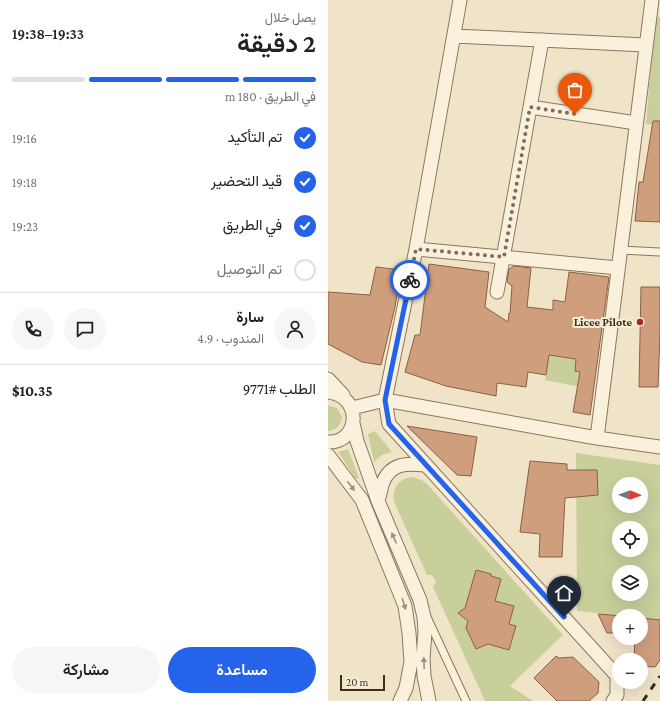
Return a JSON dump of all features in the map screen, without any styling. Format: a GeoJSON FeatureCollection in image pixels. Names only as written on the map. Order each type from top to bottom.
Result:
{"type":"FeatureCollection","features":[{"type":"Feature","properties":{"kind":"street"},"geometry":{"type":"LineString","coordinates":[[460,0],[416,249],[385,400],[389,424],[424,465],[617,676],[617,695],[613,701]]}},
{"type":"Feature","properties":{"kind":"street"},"geometry":{"type":"LineString","coordinates":[[596,438],[652,0]]}},
{"type":"Feature","properties":{"kind":"street"},"geometry":{"type":"LineString","coordinates":[[454,36],[646,46]]}},
{"type":"Feature","properties":{"kind":"street"},"geometry":{"type":"LineString","coordinates":[[497,292],[542,40]]}},
{"type":"Feature","properties":{"kind":"street"},"geometry":{"type":"LineString","coordinates":[[530,107],[636,123]]}},
{"type":"Feature","properties":{"kind":"street"},"geometry":{"type":"LineString","coordinates":[[416,249],[618,268]]}},
{"type":"Feature","properties":{"kind":"street"},"geometry":{"type":"LineString","coordinates":[[328,379],[349,404],[354,415],[353,423],[345,436],[339,440],[328,442]]}},
{"type":"Feature","properties":{"kind":"street"},"geometry":{"type":"LineString","coordinates":[[328,392],[338,394],[349,404],[385,400],[596,438],[660,446]]}},
{"type":"Feature","properties":{"kind":"street"},"geometry":{"type":"LineString","coordinates":[[353,423],[357,441],[378,501],[420,600],[424,617],[425,632],[423,658],[424,676],[429,701]]}},
{"type":"Feature","properties":{"kind":"street"},"geometry":{"type":"LineString","coordinates":[[328,455],[362,500],[405,606],[410,633],[411,662],[406,688],[400,701]]}},
{"type":"Feature","properties":{"kind":"street"},"geometry":{"type":"LineString","coordinates":[[378,501],[383,482],[390,471],[397,465],[410,463],[424,465]]}},
{"type":"Feature","properties":{"kind":"lane"},"geometry":{"type":"LineString","coordinates":[[620,250],[660,252]]}},
{"type":"Feature","properties":{"kind":"lane"},"geometry":{"type":"LineString","coordinates":[[420,600],[466,701]]}},
{"type":"Feature","properties":{"kind":"green space"},"geometry":{"type":"Polygon","coordinates":[[[655,17],[660,17],[660,126],[646,124],[655,17]]]}},
{"type":"Feature","properties":{"kind":"green space"},"geometry":{"type":"Polygon","coordinates":[[[549,355],[576,359],[575,371],[582,373],[580,387],[545,380],[549,355]]]}},
{"type":"Feature","properties":{"kind":"green space"},"geometry":{"type":"Polygon","coordinates":[[[328,405],[337,408],[342,417],[338,427],[334,430],[328,431],[328,405]]]}},
{"type":"Feature","properties":{"kind":"green space"},"geometry":{"type":"Polygon","coordinates":[[[375,431],[392,452],[382,455],[374,462],[368,434],[375,431]]]}},
{"type":"Feature","properties":{"kind":"green space"},"geometry":{"type":"Polygon","coordinates":[[[348,449],[359,478],[356,479],[338,452],[348,449]]]}},
{"type":"Feature","properties":{"kind":"green space"},"geometry":{"type":"Polygon","coordinates":[[[576,453],[660,465],[660,620],[648,619],[648,609],[612,609],[612,615],[577,611],[576,453]]]}},
{"type":"Feature","properties":{"kind":"green space"},"geometry":{"type":"Polygon","coordinates":[[[412,477],[422,480],[427,484],[563,635],[510,686],[533,701],[485,701],[433,587],[436,582],[432,575],[427,575],[394,502],[394,492],[397,485],[403,480],[412,477]]]}},
{"type":"Feature","properties":{"kind":"building"},"geometry":{"type":"Polygon","coordinates":[[[653,121],[660,121],[660,222],[635,221],[639,182],[643,182],[653,121]]]}},
{"type":"Feature","properties":{"kind":"building"},"geometry":{"type":"Polygon","coordinates":[[[429,264],[489,272],[485,307],[508,322],[512,286],[507,282],[509,269],[514,266],[531,268],[527,307],[553,310],[553,300],[565,302],[569,272],[609,277],[590,415],[573,412],[580,372],[575,371],[576,359],[549,355],[546,375],[528,372],[526,387],[497,383],[496,396],[446,386],[405,372],[415,335],[420,335],[429,264]]]}},
{"type":"Feature","properties":{"kind":"building"},"geometry":{"type":"Polygon","coordinates":[[[376,267],[401,270],[395,307],[381,365],[362,362],[328,344],[328,292],[370,295],[376,267]]]}},
{"type":"Feature","properties":{"kind":"building"},"geometry":{"type":"Polygon","coordinates":[[[641,287],[660,287],[658,387],[639,387],[641,287]]]}},
{"type":"Feature","properties":{"kind":"building"},"geometry":{"type":"Polygon","coordinates":[[[407,426],[477,437],[471,476],[457,475],[407,426]]]}},
{"type":"Feature","properties":{"kind":"building"},"geometry":{"type":"Polygon","coordinates":[[[530,461],[567,464],[567,470],[597,470],[598,495],[565,498],[562,557],[539,557],[540,534],[520,532],[530,461]]]}},
{"type":"Feature","properties":{"kind":"building"},"geometry":{"type":"Polygon","coordinates":[[[476,570],[491,574],[491,576],[501,579],[495,601],[514,606],[509,624],[516,626],[509,650],[488,644],[476,649],[466,628],[468,621],[458,613],[465,608],[476,570]]]}},
{"type":"Feature","properties":{"kind":"building"},"geometry":{"type":"Polygon","coordinates":[[[598,614],[612,615],[612,633],[607,633],[598,614]]]}},
{"type":"Feature","properties":{"kind":"building"},"geometry":{"type":"Polygon","coordinates":[[[648,619],[660,620],[660,660],[655,667],[648,666],[648,653],[634,653],[635,645],[648,645],[648,619]]]}},
{"type":"Feature","properties":{"kind":"building"},"geometry":{"type":"Polygon","coordinates":[[[556,656],[559,658],[573,657],[599,682],[598,693],[589,701],[557,701],[534,678],[556,656]]]}},
{"type":"Feature","properties":{"kind":"railway"},"geometry":{"type":"LineString","coordinates":[[643,701],[660,676]]}},
{"type":"Feature","properties":{"kind":"way so far"},"geometry":{"type":"LineString","coordinates":[[410,280],[416,249],[504,257],[530,107],[575,114]]}},
{"type":"Feature","properties":{"kind":"place","name":"Licee Pilote"},"geometry":{"type":"Point","coordinates":[640,322]}},
{"type":"Feature","properties":{"kind":"route"},"geometry":{"type":"LineString","coordinates":[[410,280],[385,400],[389,424],[424,465],[564,617]]}}]}
